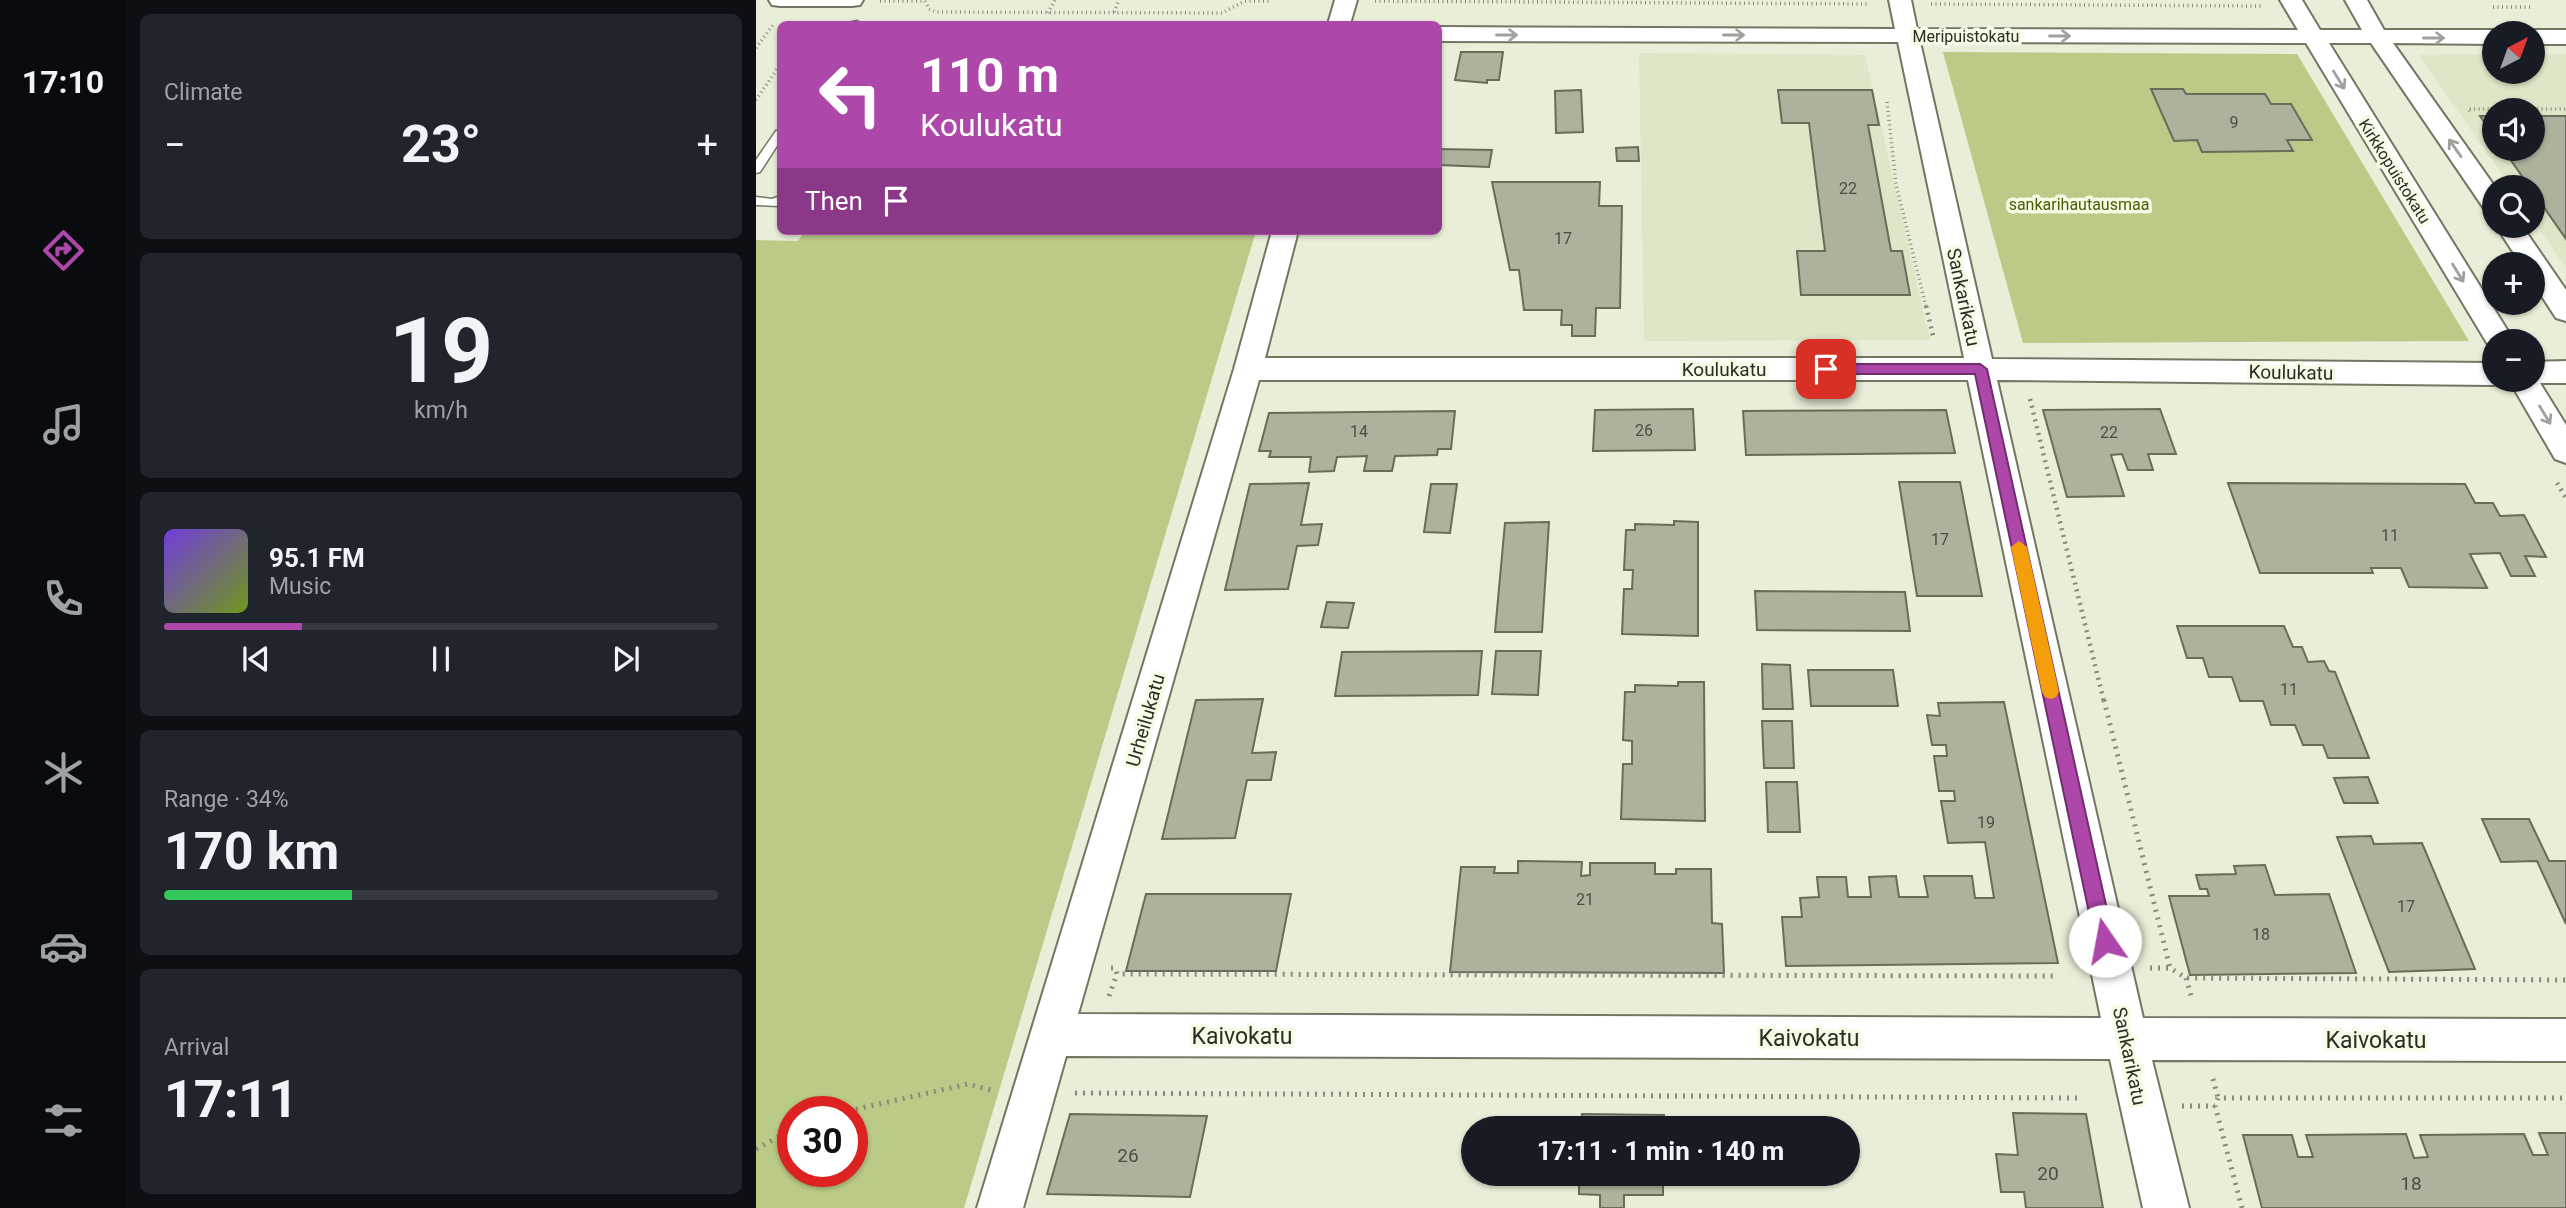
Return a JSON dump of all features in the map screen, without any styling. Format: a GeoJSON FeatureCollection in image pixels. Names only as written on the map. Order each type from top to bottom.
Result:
{"type":"FeatureCollection","features":[{"type":"Feature","properties":{"kind":"street"},"geometry":{"type":"LineString","coordinates":[[780,0],[852,0],[856,21]]}},
{"type":"Feature","properties":{"kind":"street"},"geometry":{"type":"LineString","coordinates":[[2356,0],[2378,38],[2482,183]]}},
{"type":"Feature","properties":{"kind":"street"},"geometry":{"type":"LineString","coordinates":[[1341,21],[1355,1]]}},
{"type":"Feature","properties":{"kind":"street","name":"Sankarikatu"},"geometry":{"type":"LineString","coordinates":[[1913,2],[1908,36],[2126,1040],[2166,1208]]}},
{"type":"Feature","properties":{"kind":"street","name":"Kirkkopuistokatu"},"geometry":{"type":"LineString","coordinates":[[2283,3],[2313,37],[2493,329]]}},
{"type":"Feature","properties":{"kind":"street","name":"Meripuistokatu"},"geometry":{"type":"LineString","coordinates":[[1442,34],[2482,37]]}},
{"type":"Feature","properties":{"kind":"street"},"geometry":{"type":"LineString","coordinates":[[2545,37],[2566,37]]}},
{"type":"Feature","properties":{"kind":"street","name":"Urheilukatu"},"geometry":{"type":"LineString","coordinates":[[1000,1208],[1248,369],[1284,235]]}},
{"type":"Feature","properties":{"kind":"street"},"geometry":{"type":"LineString","coordinates":[[2517,238],[2566,311]]}},
{"type":"Feature","properties":{"kind":"street","name":"Koulukatu"},"geometry":{"type":"LineString","coordinates":[[1248,369],[1980,369],[2482,374]]}},
{"type":"Feature","properties":{"kind":"street"},"geometry":{"type":"LineString","coordinates":[[2545,373],[2566,372]]}},
{"type":"Feature","properties":{"kind":"street"},"geometry":{"type":"LineString","coordinates":[[2530,392],[2566,451]]}},
{"type":"Feature","properties":{"kind":"street","name":"Kaivokatu"},"geometry":{"type":"LineString","coordinates":[[1051,1035],[2566,1040]]}},
{"type":"Feature","properties":{"kind":"lane"},"geometry":{"type":"LineString","coordinates":[[756,169],[777,138]]}},
{"type":"Feature","properties":{"kind":"lane"},"geometry":{"type":"LineString","coordinates":[[756,201],[777,201]]}},
{"type":"Feature","properties":{"kind":"path"},"geometry":{"type":"LineString","coordinates":[[852,0],[926,1],[929,9],[936,12],[1048,13],[1222,13],[1230,11],[1245,0],[1269,1]]}},
{"type":"Feature","properties":{"kind":"path"},"geometry":{"type":"LineString","coordinates":[[1048,13],[1055,0]]}},
{"type":"Feature","properties":{"kind":"path"},"geometry":{"type":"LineString","coordinates":[[1113,13],[1119,0]]}},
{"type":"Feature","properties":{"kind":"path"},"geometry":{"type":"LineString","coordinates":[[1355,1],[1867,4]]}},
{"type":"Feature","properties":{"kind":"path"},"geometry":{"type":"LineString","coordinates":[[1913,2],[2283,3]]}},
{"type":"Feature","properties":{"kind":"path"},"geometry":{"type":"LineString","coordinates":[[756,100],[777,69]]}},
{"type":"Feature","properties":{"kind":"path"},"geometry":{"type":"LineString","coordinates":[[1886,92],[1896,184],[1936,345],[1931,347],[1937,369]]}},
{"type":"Feature","properties":{"kind":"path"},"geometry":{"type":"LineString","coordinates":[[2476,120],[2468,109],[2566,109]]}},
{"type":"Feature","properties":{"kind":"path"},"geometry":{"type":"LineString","coordinates":[[2044,398],[2031,398],[2029,404],[2170,968],[2186,978],[2566,980]]}},
{"type":"Feature","properties":{"kind":"path"},"geometry":{"type":"LineString","coordinates":[[1073,965],[1115,968],[1117,974],[2059,976]]}},
{"type":"Feature","properties":{"kind":"path"},"geometry":{"type":"LineString","coordinates":[[868,1106],[968,1084],[1031,1102]]}},
{"type":"Feature","properties":{"kind":"path"},"geometry":{"type":"LineString","coordinates":[[1074,1093],[2079,1098]]}},
{"type":"Feature","properties":{"kind":"path"},"geometry":{"type":"LineString","coordinates":[[2242,1208],[2215,1106],[2218,1098],[2566,1098]]}},
{"type":"Feature","properties":{"kind":"path"},"geometry":{"type":"LineString","coordinates":[[756,1149],[777,1138]]}},
{"type":"Feature","properties":{"kind":"shaded area"},"geometry":{"type":"Polygon","coordinates":[[[1639,53],[1865,55],[1930,340],[1644,341],[1639,53]]]}},
{"type":"Feature","properties":{"kind":"shaded area"},"geometry":{"type":"Polygon","coordinates":[[[2482,54],[2482,84],[2545,84],[2545,54],[2566,54],[2566,268],[2545,238],[2545,175],[2503,175],[2493,161],[2545,161],[2545,98],[2482,98],[2482,145],[2419,55],[2482,54]]]}},
{"type":"Feature","properties":{"kind":"green space","name":"sankarihautausmaa"},"geometry":{"type":"Polygon","coordinates":[[[1943,52],[2297,54],[2469,341],[2023,343],[1943,52]]]}},
{"type":"Feature","properties":{"kind":"green space"},"geometry":{"type":"Polygon","coordinates":[[[802,235],[1255,235],[964,1208],[756,1208],[756,240],[798,241],[802,235]]]}},
{"type":"Feature","properties":{"kind":"building"},"geometry":{"type":"Polygon","coordinates":[[[1461,52],[1503,52],[1499,80],[1487,80],[1487,83],[1455,80],[1461,52]]]}},
{"type":"Feature","properties":{"kind":"building"},"geometry":{"type":"Polygon","coordinates":[[[2151,89],[2183,89],[2186,94],[2265,94],[2271,104],[2291,104],[2312,140],[2287,140],[2293,151],[2202,152],[2197,140],[2174,141],[2151,89]]]}},
{"type":"Feature","properties":{"kind":"building"},"geometry":{"type":"Polygon","coordinates":[[[1581,90],[1583,132],[1556,133],[1555,91],[1581,90]]]}},
{"type":"Feature","properties":{"kind":"building"},"geometry":{"type":"Polygon","coordinates":[[[1778,90],[1872,90],[1879,125],[1868,125],[1891,251],[1902,251],[1910,295],[1801,295],[1797,251],[1825,251],[1809,123],[1782,123],[1778,90]]]}},
{"type":"Feature","properties":{"kind":"building"},"geometry":{"type":"Polygon","coordinates":[[[2545,116],[2566,116],[2566,239],[2545,209],[2545,175],[2521,175],[2511,161],[2545,161],[2545,116]]]}},
{"type":"Feature","properties":{"kind":"building"},"geometry":{"type":"Polygon","coordinates":[[[1638,147],[1639,161],[1617,161],[1616,148],[1638,147]]]}},
{"type":"Feature","properties":{"kind":"building"},"geometry":{"type":"Polygon","coordinates":[[[1442,149],[1492,150],[1489,167],[1442,165],[1442,149]]]}},
{"type":"Feature","properties":{"kind":"building"},"geometry":{"type":"Polygon","coordinates":[[[1492,182],[1600,182],[1599,206],[1622,206],[1620,308],[1596,308],[1595,336],[1572,336],[1572,325],[1561,325],[1562,310],[1524,310],[1519,270],[1510,270],[1492,182]]]}},
{"type":"Feature","properties":{"kind":"building"},"geometry":{"type":"Polygon","coordinates":[[[1693,409],[1695,450],[1593,451],[1595,410],[1693,409]]]}},
{"type":"Feature","properties":{"kind":"building"},"geometry":{"type":"Polygon","coordinates":[[[2160,409],[2176,454],[2148,454],[2153,470],[2128,470],[2122,454],[2111,455],[2124,496],[2067,497],[2043,410],[2160,409]]]}},
{"type":"Feature","properties":{"kind":"building"},"geometry":{"type":"Polygon","coordinates":[[[1946,410],[1955,453],[1746,455],[1743,411],[1946,410]]]}},
{"type":"Feature","properties":{"kind":"building"},"geometry":{"type":"Polygon","coordinates":[[[1455,411],[1451,449],[1438,449],[1437,455],[1395,456],[1392,471],[1364,471],[1367,456],[1337,457],[1334,471],[1309,472],[1311,457],[1269,457],[1271,451],[1259,451],[1269,413],[1455,411]]]}},
{"type":"Feature","properties":{"kind":"building"},"geometry":{"type":"Polygon","coordinates":[[[1899,482],[1960,482],[1982,596],[1917,596],[1899,482]]]}},
{"type":"Feature","properties":{"kind":"building"},"geometry":{"type":"Polygon","coordinates":[[[1309,483],[1301,525],[1322,524],[1318,545],[1297,546],[1288,589],[1225,590],[1250,484],[1309,483]]]}},
{"type":"Feature","properties":{"kind":"building"},"geometry":{"type":"Polygon","coordinates":[[[2228,483],[2465,484],[2475,503],[2493,503],[2500,516],[2524,515],[2546,557],[2525,556],[2535,576],[2511,576],[2500,553],[2470,554],[2487,588],[2409,587],[2401,568],[2371,568],[2373,573],[2260,573],[2228,483]]]}},
{"type":"Feature","properties":{"kind":"building"},"geometry":{"type":"Polygon","coordinates":[[[1431,484],[1457,484],[1450,533],[1424,532],[1431,484]]]}},
{"type":"Feature","properties":{"kind":"building"},"geometry":{"type":"Polygon","coordinates":[[[1674,521],[1698,522],[1698,636],[1622,634],[1624,589],[1632,589],[1633,570],[1624,570],[1626,530],[1635,530],[1635,524],[1674,525],[1674,521]]]}},
{"type":"Feature","properties":{"kind":"building"},"geometry":{"type":"Polygon","coordinates":[[[1549,522],[1542,632],[1495,632],[1505,523],[1549,522]]]}},
{"type":"Feature","properties":{"kind":"building"},"geometry":{"type":"Polygon","coordinates":[[[1755,591],[1905,592],[1910,631],[1757,630],[1755,591]]]}},
{"type":"Feature","properties":{"kind":"building"},"geometry":{"type":"Polygon","coordinates":[[[1327,602],[1354,603],[1348,628],[1321,627],[1327,602]]]}},
{"type":"Feature","properties":{"kind":"building"},"geometry":{"type":"Polygon","coordinates":[[[2177,626],[2284,626],[2293,647],[2302,647],[2308,662],[2324,661],[2329,671],[2335,672],[2369,758],[2328,758],[2323,745],[2303,745],[2295,725],[2271,725],[2263,701],[2240,701],[2232,677],[2209,677],[2203,658],[2187,658],[2177,626]]]}},
{"type":"Feature","properties":{"kind":"building"},"geometry":{"type":"Polygon","coordinates":[[[1482,651],[1478,695],[1335,696],[1342,652],[1482,651]]]}},
{"type":"Feature","properties":{"kind":"building"},"geometry":{"type":"Polygon","coordinates":[[[1496,651],[1541,651],[1538,695],[1492,694],[1496,651]]]}},
{"type":"Feature","properties":{"kind":"building"},"geometry":{"type":"Polygon","coordinates":[[[1762,664],[1790,665],[1793,709],[1763,709],[1762,664]]]}},
{"type":"Feature","properties":{"kind":"building"},"geometry":{"type":"Polygon","coordinates":[[[1808,670],[1893,670],[1898,706],[1811,706],[1808,670]]]}},
{"type":"Feature","properties":{"kind":"building"},"geometry":{"type":"Polygon","coordinates":[[[1678,682],[1704,682],[1705,821],[1621,819],[1623,764],[1632,764],[1632,741],[1623,740],[1625,692],[1635,692],[1635,685],[1678,686],[1678,682]]]}},
{"type":"Feature","properties":{"kind":"building"},"geometry":{"type":"Polygon","coordinates":[[[1263,699],[1252,753],[1276,752],[1271,780],[1247,780],[1235,838],[1162,839],[1196,700],[1263,699]]]}},
{"type":"Feature","properties":{"kind":"building"},"geometry":{"type":"Polygon","coordinates":[[[2004,702],[2058,963],[1786,966],[1782,917],[1802,917],[1800,898],[1819,897],[1817,877],[1846,877],[1848,897],[1871,897],[1869,877],[1896,876],[1899,897],[1928,897],[1924,876],[1972,876],[1975,898],[1994,898],[1985,842],[1948,843],[1941,801],[1955,801],[1954,791],[1939,791],[1934,756],[1947,756],[1946,745],[1932,745],[1927,715],[1940,716],[1938,703],[2004,702]]]}},
{"type":"Feature","properties":{"kind":"building"},"geometry":{"type":"Polygon","coordinates":[[[1762,721],[1792,721],[1794,768],[1764,768],[1762,721]]]}},
{"type":"Feature","properties":{"kind":"building"},"geometry":{"type":"Polygon","coordinates":[[[2368,777],[2378,803],[2344,803],[2334,778],[2368,777]]]}},
{"type":"Feature","properties":{"kind":"building"},"geometry":{"type":"Polygon","coordinates":[[[1766,782],[1797,782],[1800,832],[1768,832],[1766,782]]]}},
{"type":"Feature","properties":{"kind":"building"},"geometry":{"type":"Polygon","coordinates":[[[2482,819],[2529,819],[2549,861],[2566,861],[2566,924],[2537,861],[2501,862],[2482,819]]]}},
{"type":"Feature","properties":{"kind":"building"},"geometry":{"type":"Polygon","coordinates":[[[2371,836],[2374,844],[2422,843],[2475,969],[2389,972],[2337,837],[2371,836]]]}},
{"type":"Feature","properties":{"kind":"building"},"geometry":{"type":"Polygon","coordinates":[[[1518,861],[1582,862],[1581,876],[1590,875],[1590,863],[1655,863],[1655,874],[1676,874],[1676,869],[1711,869],[1712,923],[1722,924],[1724,973],[1450,972],[1461,867],[1495,867],[1494,873],[1518,873],[1518,861]]]}},
{"type":"Feature","properties":{"kind":"building"},"geometry":{"type":"Polygon","coordinates":[[[2265,865],[2275,895],[2329,894],[2356,973],[2190,975],[2169,896],[2209,896],[2207,889],[2200,889],[2196,875],[2236,874],[2234,866],[2265,865]]]}},
{"type":"Feature","properties":{"kind":"building"},"geometry":{"type":"Polygon","coordinates":[[[1146,894],[1291,894],[1276,971],[1126,971],[1146,894]]]}},
{"type":"Feature","properties":{"kind":"building"},"geometry":{"type":"Polygon","coordinates":[[[2013,1113],[2086,1114],[2103,1208],[2026,1208],[2024,1192],[2001,1192],[1996,1154],[2018,1155],[2013,1113]]]}},
{"type":"Feature","properties":{"kind":"building"},"geometry":{"type":"Polygon","coordinates":[[[1070,1114],[1207,1116],[1190,1197],[1047,1194],[1070,1114]]]}},
{"type":"Feature","properties":{"kind":"building"},"geometry":{"type":"Polygon","coordinates":[[[1582,1114],[1664,1115],[1664,1116],[1582,1114]]]}},
{"type":"Feature","properties":{"kind":"building"},"geometry":{"type":"Polygon","coordinates":[[[2539,1133],[2566,1133],[2566,1208],[2262,1208],[2243,1135],[2292,1135],[2298,1157],[2313,1157],[2306,1135],[2406,1134],[2414,1158],[2428,1157],[2420,1135],[2524,1134],[2533,1155],[2548,1155],[2539,1133]]]}},
{"type":"Feature","properties":{"kind":"building"},"geometry":{"type":"Polygon","coordinates":[[[1579,1186],[1663,1186],[1663,1195],[1624,1195],[1624,1208],[1600,1208],[1600,1195],[1579,1194],[1579,1186]]]}},
{"type":"Feature","properties":{"kind":"slow traffic"},"geometry":{"type":"LineString","coordinates":[[2019,547],[2051,692]]}},
{"type":"Feature","properties":{"kind":"route"},"geometry":{"type":"LineString","coordinates":[[1826,369],[1980,369],[2105,941]]}}]}
